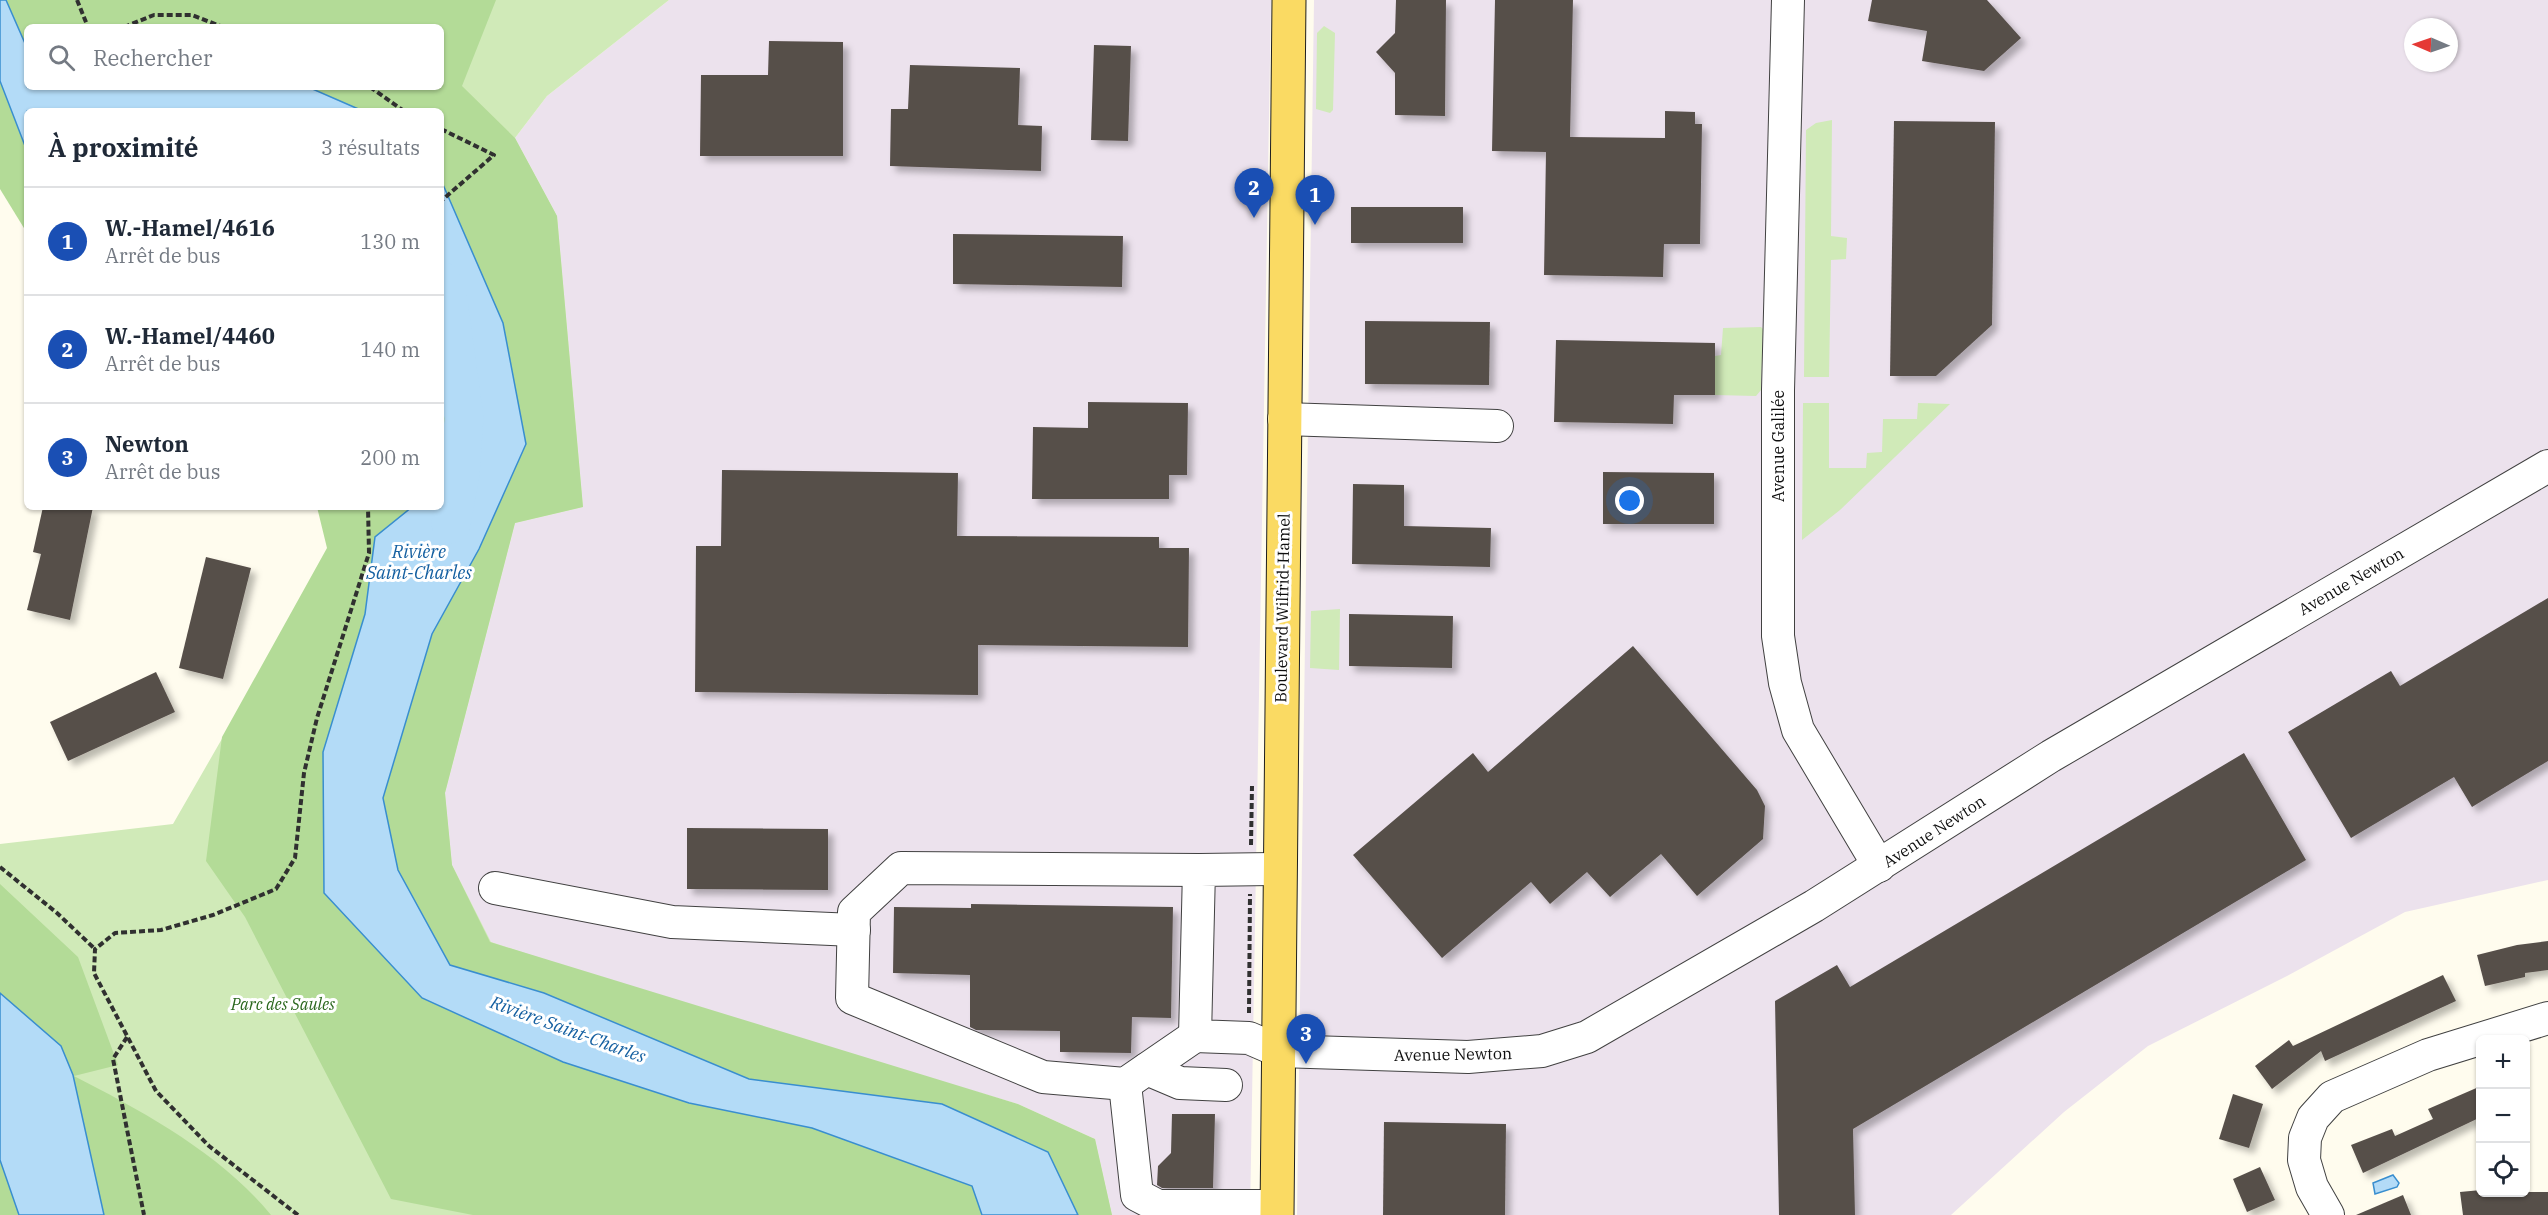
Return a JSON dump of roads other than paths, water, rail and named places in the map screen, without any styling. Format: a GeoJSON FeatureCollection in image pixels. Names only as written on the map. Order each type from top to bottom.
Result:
{"type":"FeatureCollection","features":[{"type":"Feature","properties":{"kind":"main road","name":"Boulevard Wilfrid-Hamel"},"geometry":{"type":"LineString","coordinates":[[1277,1210],[1288,0]]}},
{"type":"Feature","properties":{"kind":"street","name":"Avenue Galilée"},"geometry":{"type":"LineString","coordinates":[[1788,0],[1779,378],[1778,636],[1785,683],[1798,730],[1879,866]]}},
{"type":"Feature","properties":{"kind":"street"},"geometry":{"type":"LineString","coordinates":[[1284,418],[1497,426]]}},
{"type":"Feature","properties":{"kind":"street","name":"Avenue Newton"},"geometry":{"type":"LineString","coordinates":[[1279,1051],[1468,1057],[1542,1051],[1587,1037],[1879,866],[2051,756],[2548,466]]}},
{"type":"Feature","properties":{"kind":"street"},"geometry":{"type":"LineString","coordinates":[[1226,1085],[1180,1083],[1136,1077],[1043,1077],[852,998],[854,912],[901,868],[1280,869]]}},
{"type":"Feature","properties":{"kind":"street"},"geometry":{"type":"LineString","coordinates":[[1195,1036],[1199,870]]}},
{"type":"Feature","properties":{"kind":"street"},"geometry":{"type":"LineString","coordinates":[[495,888],[672,922],[854,930]]}},
{"type":"Feature","properties":{"kind":"street"},"geometry":{"type":"LineString","coordinates":[[2328,1215],[2312,1186],[2304,1160],[2305,1138],[2313,1118],[2332,1097],[2428,1055],[2548,1018]]}},
{"type":"Feature","properties":{"kind":"street"},"geometry":{"type":"LineString","coordinates":[[1136,1077],[1195,1036],[1249,1038],[1279,1051]]}},
{"type":"Feature","properties":{"kind":"street"},"geometry":{"type":"LineString","coordinates":[[1136,1077],[1137,1195],[1158,1206],[1277,1210]]}},
{"type":"Feature","properties":{"kind":"water"},"geometry":{"type":"Polygon","coordinates":[[[0,0],[6,0],[24,41],[24,90],[315,90],[356,108],[24,108],[24,143],[0,81],[0,0]]]}},
{"type":"Feature","properties":{"kind":"water","name":"Rivière Saint-Charles"},"geometry":{"type":"Polygon","coordinates":[[[444,187],[503,323],[526,444],[479,549],[432,634],[383,798],[398,870],[450,965],[544,993],[749,1079],[942,1104],[1048,1152],[1078,1215],[982,1215],[972,1186],[812,1128],[689,1103],[563,1062],[422,998],[324,893],[323,752],[365,614],[375,537],[408,510],[444,510],[444,483],[466,467],[461,379],[444,332],[444,187]]]}},
{"type":"Feature","properties":{"kind":"water"},"geometry":{"type":"Polygon","coordinates":[[[0,993],[61,1046],[73,1075],[104,1215],[19,1215],[0,1160],[0,993]]]}},
{"type":"Feature","properties":{"kind":"water"},"geometry":{"type":"Polygon","coordinates":[[[2393,1175],[2399,1183],[2397,1187],[2375,1194],[2373,1183],[2393,1175]]]}},
{"type":"Feature","properties":{"kind":"waterway","name":"Rivière Saint-Charles"},"geometry":{"type":"LineString","coordinates":[[444,290],[448,302],[464,418],[460,474],[451,524]]}},
{"type":"Feature","properties":{"kind":"place","name":"W.-Hamel/4460"},"geometry":{"type":"Point","coordinates":[1254,218]}},
{"type":"Feature","properties":{"kind":"place","name":"W.-Hamel/4616"},"geometry":{"type":"Point","coordinates":[1315,225]}},
{"type":"Feature","properties":{"kind":"place","name":"Newton"},"geometry":{"type":"Point","coordinates":[1306,1064]}},
{"type":"Feature","properties":{"kind":"park label","name":"Parc des Saules"},"geometry":{"type":"Point","coordinates":[283,1004]}}]}
